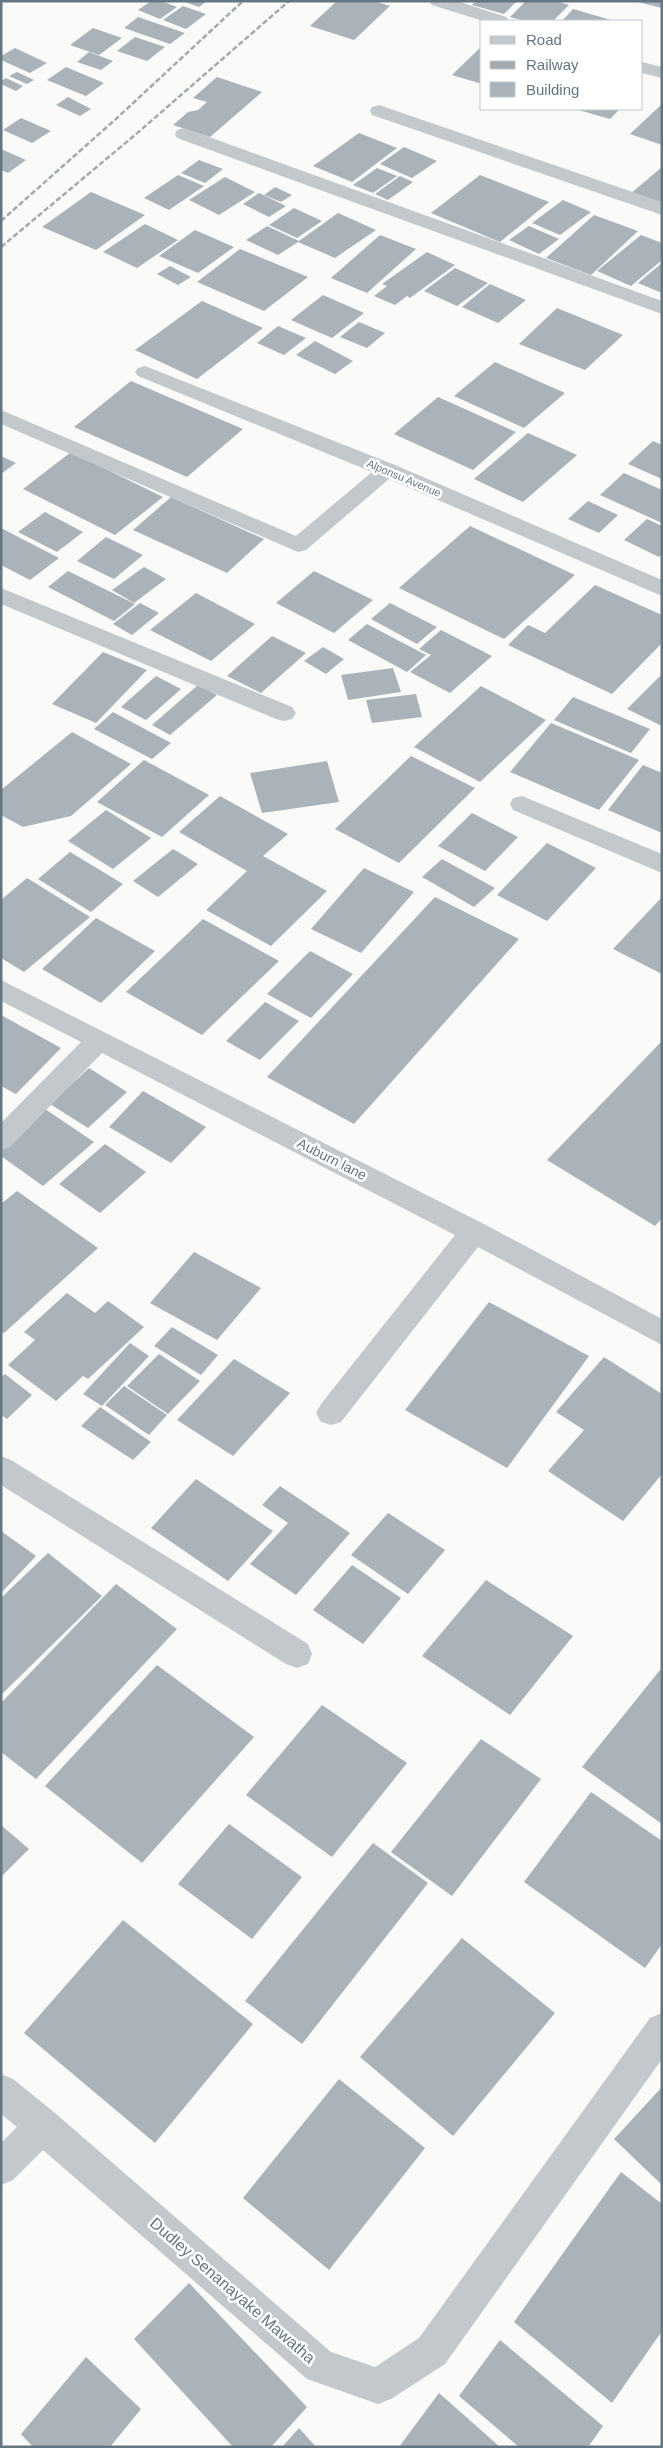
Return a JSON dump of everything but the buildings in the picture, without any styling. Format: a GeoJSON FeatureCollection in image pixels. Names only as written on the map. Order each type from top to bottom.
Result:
{"type":"FeatureCollection","features":[{"type":"Feature","properties":{"kind":"street"},"geometry":{"type":"LineString","coordinates":[[438,1],[497,20]]}},
{"type":"Feature","properties":{"kind":"street"},"geometry":{"type":"LineString","coordinates":[[643,67],[662,73]]}},
{"type":"Feature","properties":{"kind":"street"},"geometry":{"type":"LineString","coordinates":[[380,111],[662,209]]}},
{"type":"Feature","properties":{"kind":"street"},"geometry":{"type":"LineString","coordinates":[[184,134],[662,308]]}},
{"type":"Feature","properties":{"kind":"street","name":"Alponsu Avenue"},"geometry":{"type":"LineString","coordinates":[[144,372],[387,470],[662,589]]}},
{"type":"Feature","properties":{"kind":"street"},"geometry":{"type":"LineString","coordinates":[[1,416],[298,545],[387,470]]}},
{"type":"Feature","properties":{"kind":"street"},"geometry":{"type":"LineString","coordinates":[[1,595],[284,712]]}},
{"type":"Feature","properties":{"kind":"street"},"geometry":{"type":"LineString","coordinates":[[522,804],[662,864]]}},
{"type":"Feature","properties":{"kind":"street","name":"Auburn lane"},"geometry":{"type":"LineString","coordinates":[[1,989],[474,1232],[662,1332]]}},
{"type":"Feature","properties":{"kind":"street"},"geometry":{"type":"LineString","coordinates":[[1,1140],[98,1040]]}},
{"type":"Feature","properties":{"kind":"street"},"geometry":{"type":"LineString","coordinates":[[331,1413],[474,1232]]}},
{"type":"Feature","properties":{"kind":"street"},"geometry":{"type":"LineString","coordinates":[[1,1469],[297,1654]]}},
{"type":"Feature","properties":{"kind":"street","name":"Dudley Senanayake Mawatha"},"geometry":{"type":"LineString","coordinates":[[1,2091],[43,2125],[320,2366],[378,2386],[432,2351],[662,2030]]}},
{"type":"Feature","properties":{"kind":"street"},"geometry":{"type":"LineString","coordinates":[[1,2168],[43,2125]]}},
{"type":"Feature","properties":{"kind":"railway"},"geometry":{"type":"LineString","coordinates":[[1,221],[117,118],[243,1]]}},
{"type":"Feature","properties":{"kind":"railway"},"geometry":{"type":"LineString","coordinates":[[1,247],[135,135],[289,1]]}}]}
